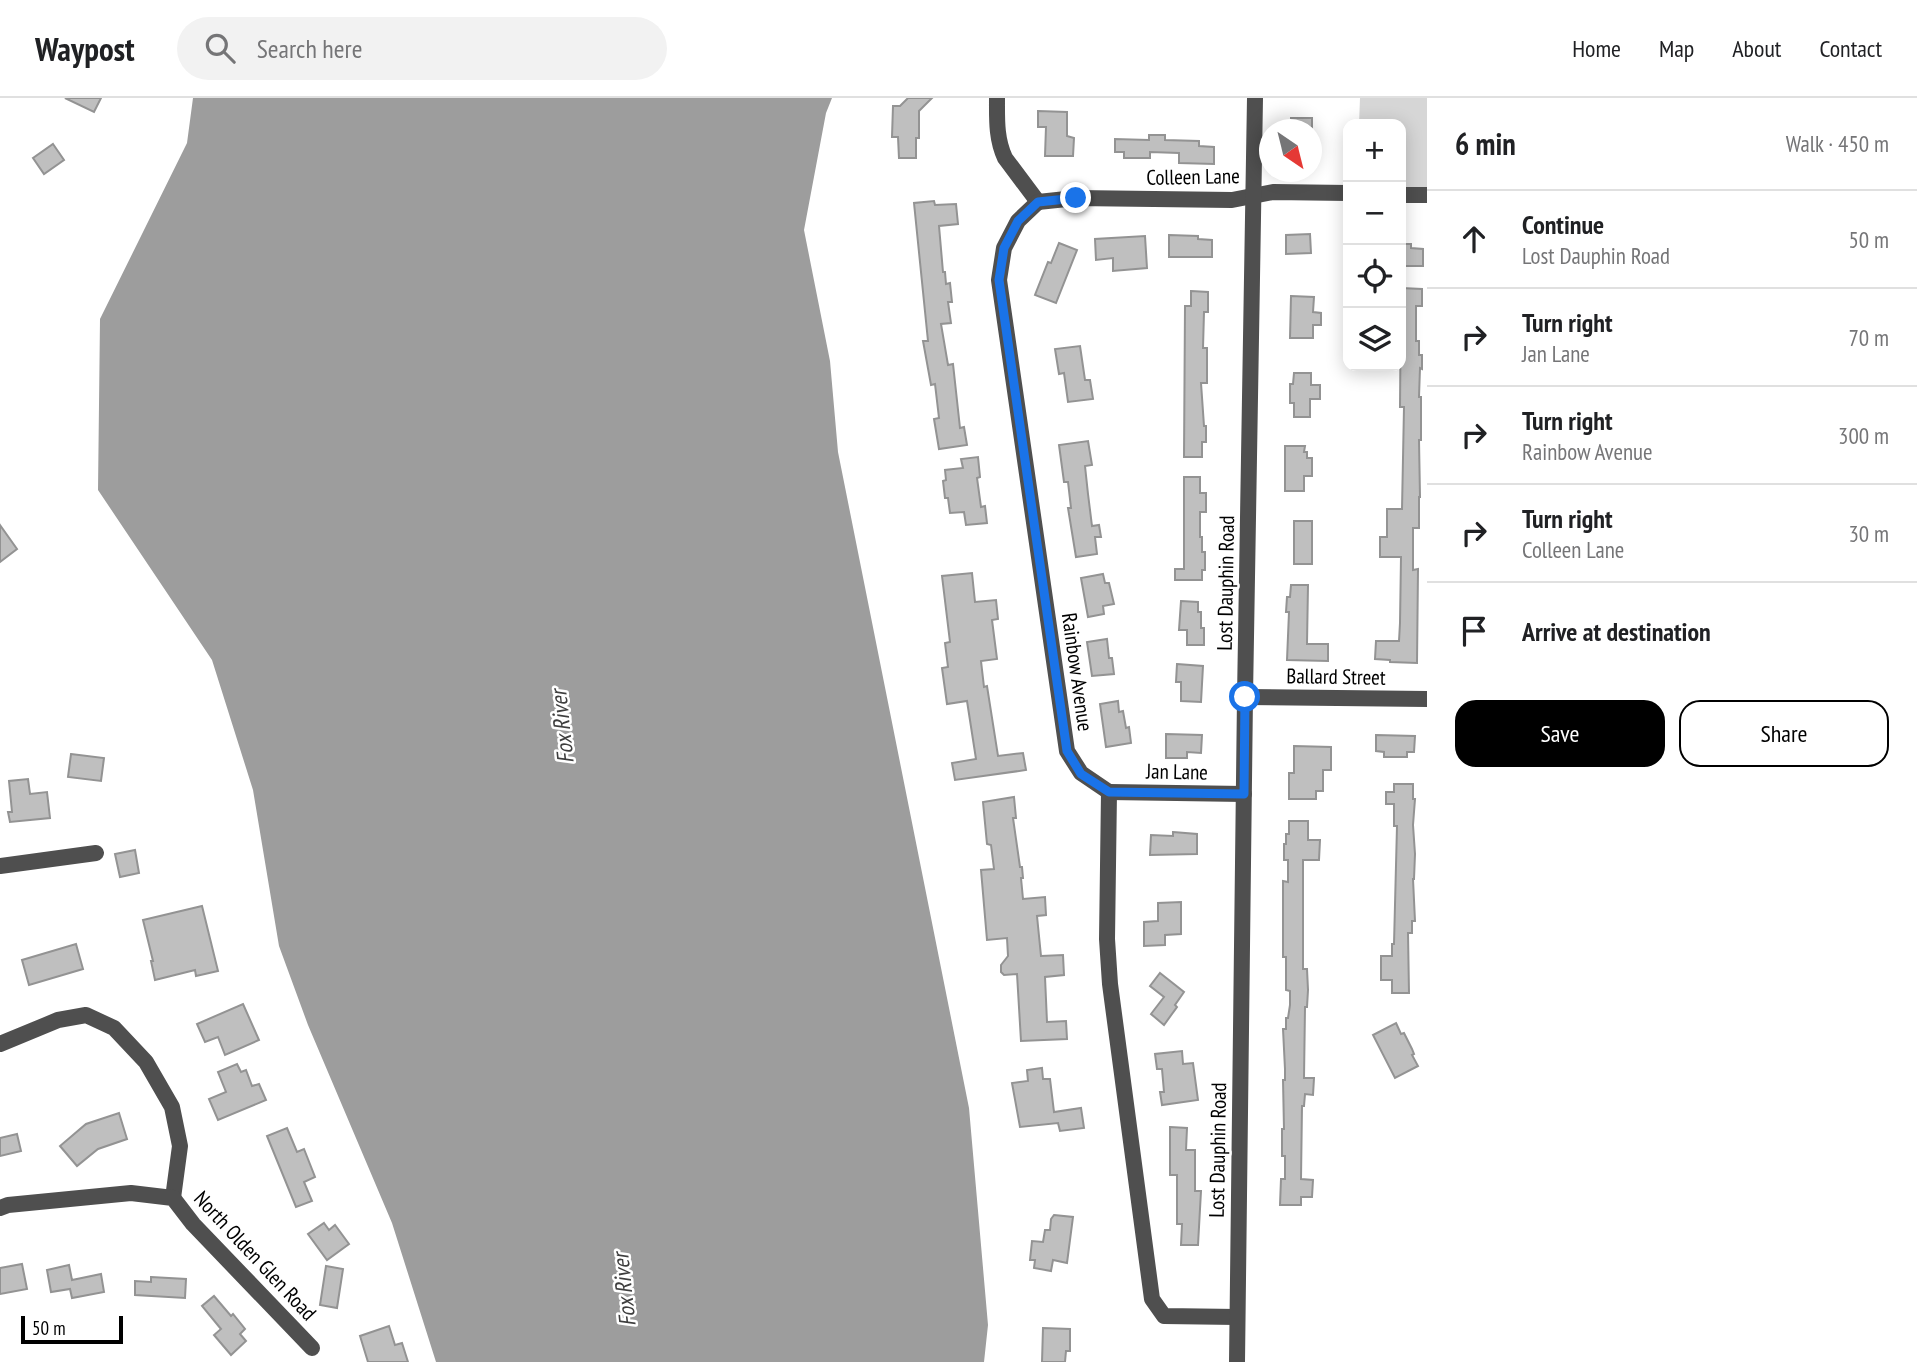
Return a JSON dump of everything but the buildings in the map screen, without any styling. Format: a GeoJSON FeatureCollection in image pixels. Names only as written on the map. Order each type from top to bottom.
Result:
{"type":"FeatureCollection","features":[{"type":"Feature","properties":{"kind":"street"},"geometry":{"type":"LineString","coordinates":[[997,98],[1001,149],[1038,202]]}},
{"type":"Feature","properties":{"kind":"street","name":"Lost Dauphin Road"},"geometry":{"type":"LineString","coordinates":[[1237,1362],[1255,98]]}},
{"type":"Feature","properties":{"kind":"street","name":"Colleen Lane"},"geometry":{"type":"LineString","coordinates":[[1038,202],[1076,198],[1232,200],[1273,192],[1343,194]]}},
{"type":"Feature","properties":{"kind":"street"},"geometry":{"type":"LineString","coordinates":[[1406,195],[1427,195]]}},
{"type":"Feature","properties":{"kind":"street","name":"Rainbow Avenue"},"geometry":{"type":"LineString","coordinates":[[1038,202],[1018,221],[1004,248],[999,280],[1067,751],[1081,774],[1109,792]]}},
{"type":"Feature","properties":{"kind":"street","name":"Ballard Street"},"geometry":{"type":"LineString","coordinates":[[1245,697],[1427,699]]}},
{"type":"Feature","properties":{"kind":"street"},"geometry":{"type":"LineString","coordinates":[[1109,792],[1107,939],[1110,984],[1152,1299],[1164,1316],[1237,1317]]}},
{"type":"Feature","properties":{"kind":"street","name":"Jan Lane"},"geometry":{"type":"LineString","coordinates":[[1109,792],[1244,794]]}},
{"type":"Feature","properties":{"kind":"street"},"geometry":{"type":"LineString","coordinates":[[0,866],[96,853]]}},
{"type":"Feature","properties":{"kind":"street"},"geometry":{"type":"LineString","coordinates":[[0,1044],[58,1020],[86,1015],[114,1028],[146,1062],[172,1107],[180,1146],[173,1198]]}},
{"type":"Feature","properties":{"kind":"street","name":"North Olden Glen Road"},"geometry":{"type":"LineString","coordinates":[[0,1208],[131,1193],[173,1198],[193,1224],[312,1348]]}},
{"type":"Feature","properties":{"kind":"shaded area"},"geometry":{"type":"Polygon","coordinates":[[[1360,98],[1427,98],[1427,195],[1406,195],[1406,119],[1359,119],[1360,98]]]}},
{"type":"Feature","properties":{"kind":"water","name":"Fox River"},"geometry":{"type":"Polygon","coordinates":[[[193,98],[832,98],[826,113],[804,230],[830,361],[838,452],[969,1108],[988,1325],[984,1362],[436,1362],[392,1223],[308,1025],[279,946],[253,790],[212,660],[98,490],[100,319],[187,143],[193,98]]]}},
{"type":"Feature","properties":{"kind":"route"},"geometry":{"type":"LineString","coordinates":[[1076,198],[1038,202],[1018,221],[1004,248],[999,280],[1067,751],[1081,774],[1109,792],[1244,794],[1245,697]]}}]}
